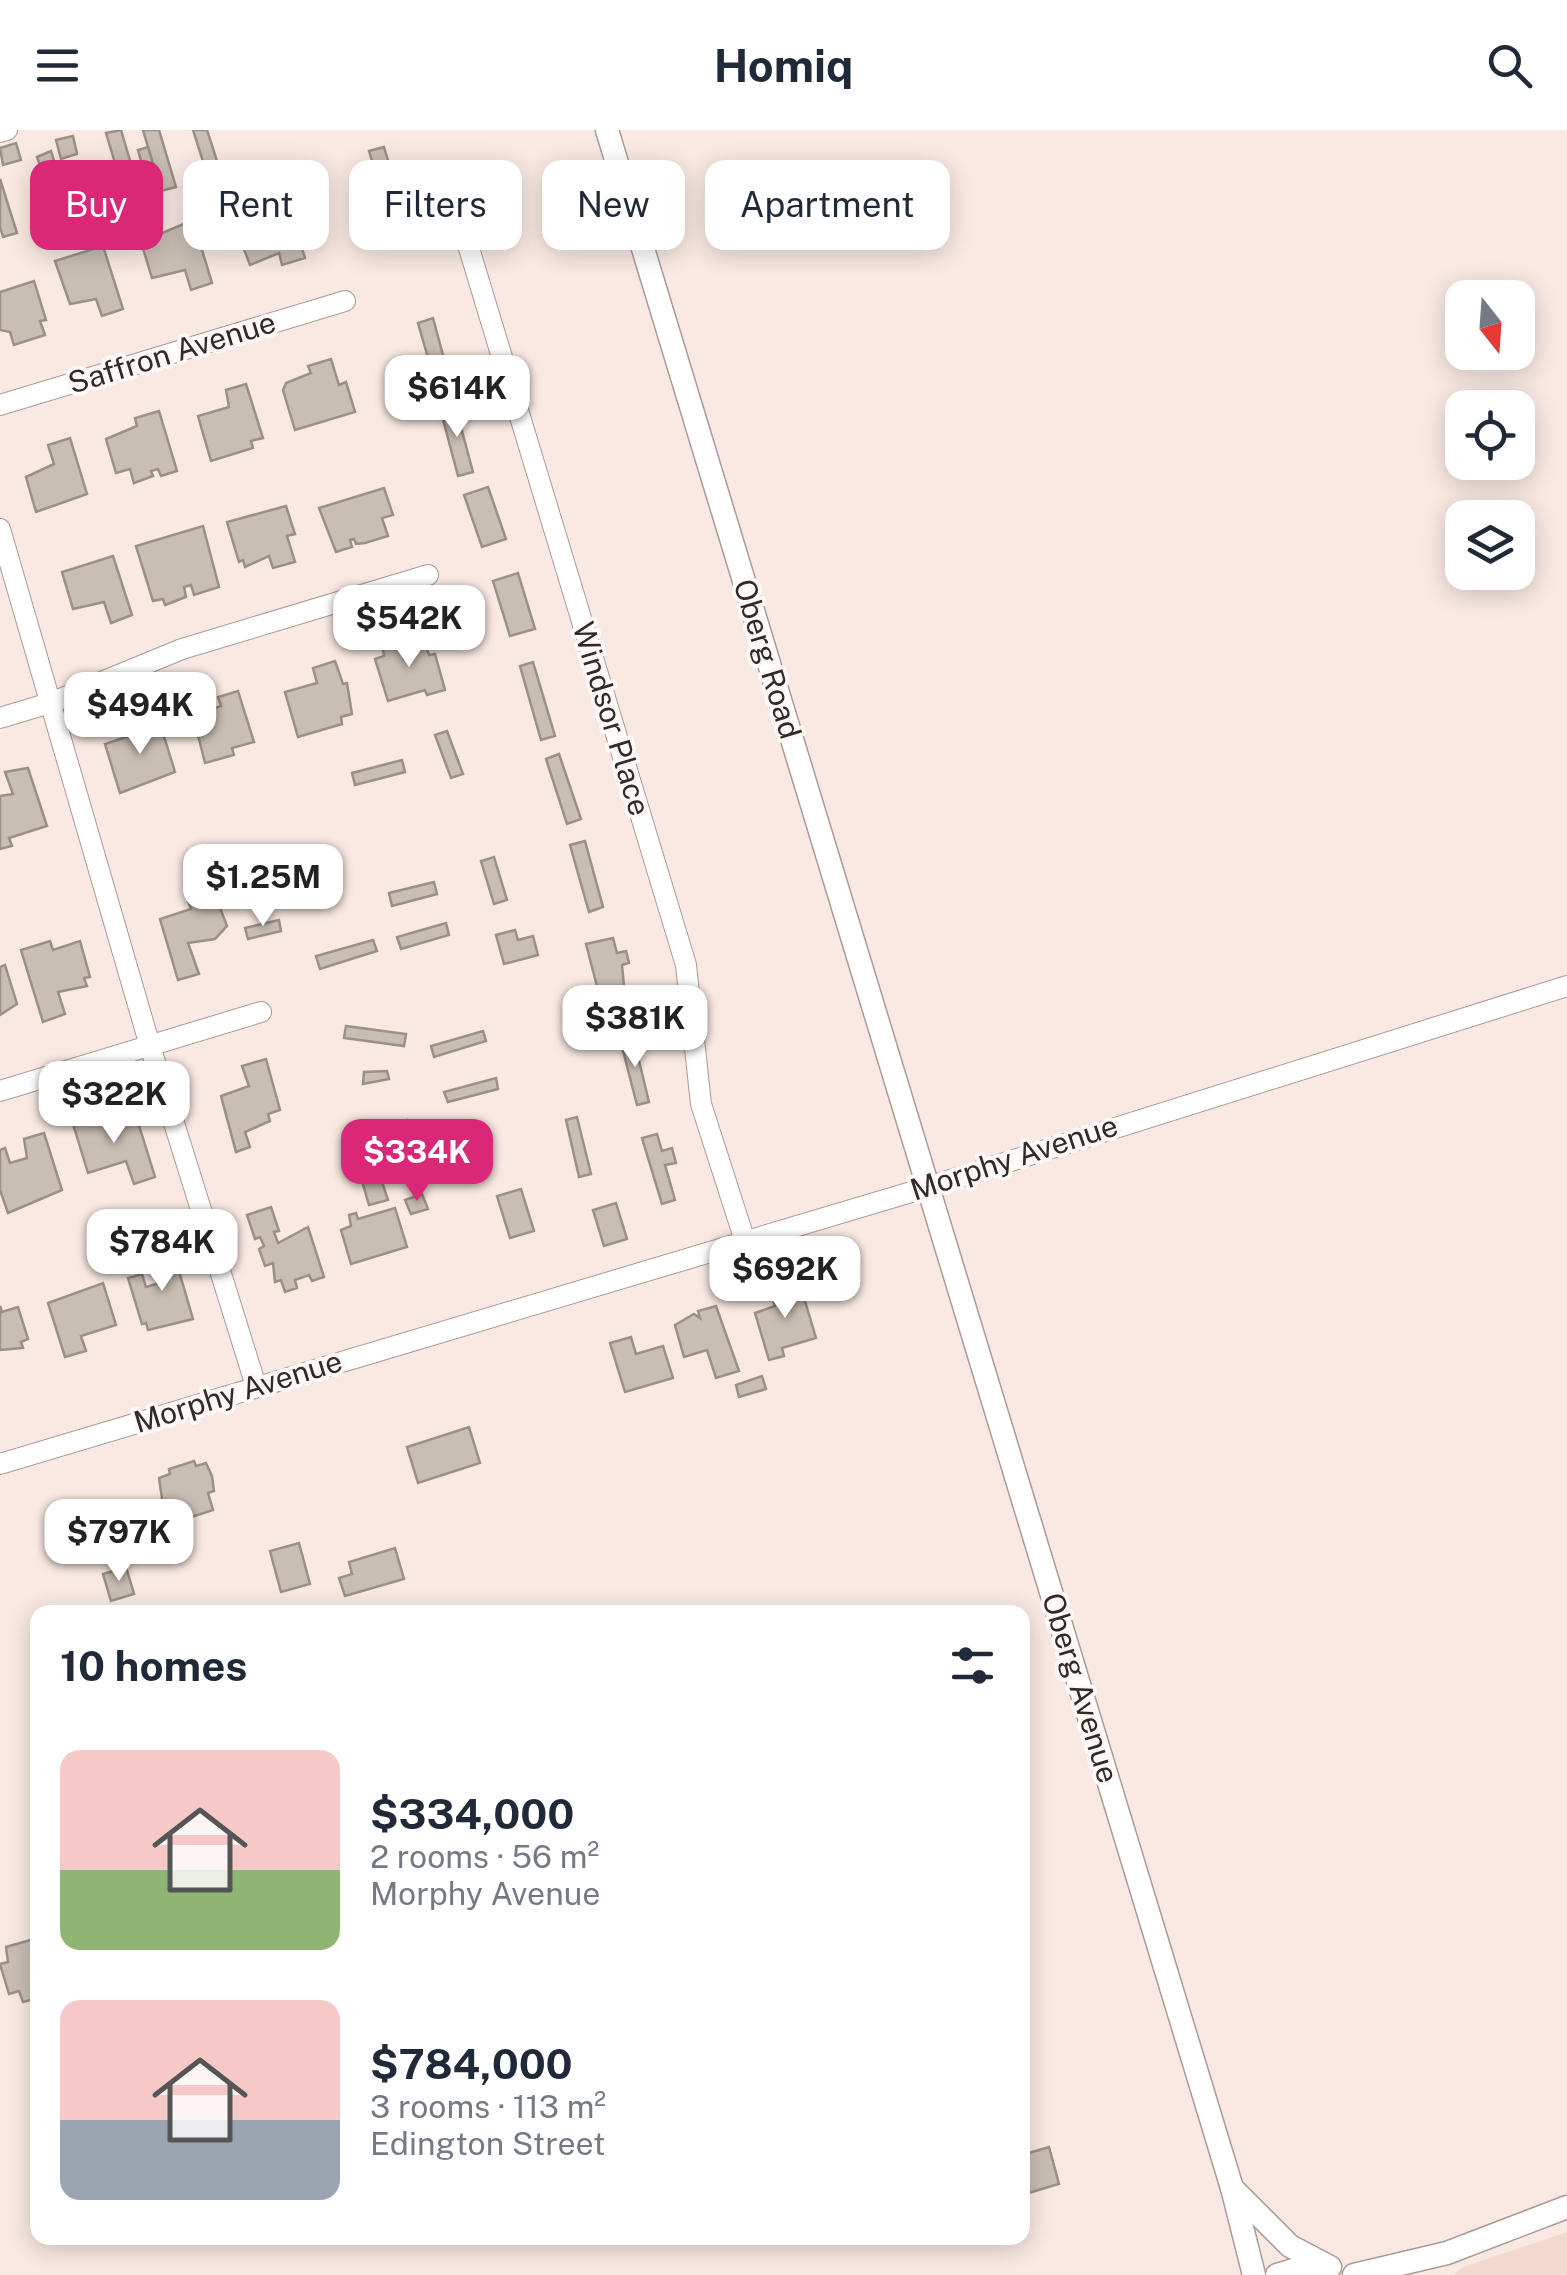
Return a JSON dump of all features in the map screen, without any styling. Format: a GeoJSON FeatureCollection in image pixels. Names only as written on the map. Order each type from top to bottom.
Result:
{"type":"FeatureCollection","features":[{"type":"Feature","properties":{"kind":"street"},"geometry":{"type":"LineString","coordinates":[[0,132],[7,130]]}},
{"type":"Feature","properties":{"kind":"street","name":"Oberg Road"},"geometry":{"type":"LineString","coordinates":[[607,130],[928,1187]]}},
{"type":"Feature","properties":{"kind":"street","name":"Windsor Place"},"geometry":{"type":"LineString","coordinates":[[470,250],[686,965],[700,1104],[745,1241]]}},
{"type":"Feature","properties":{"kind":"street","name":"Saffron Avenue"},"geometry":{"type":"LineString","coordinates":[[0,405],[344,300]]}},
{"type":"Feature","properties":{"kind":"street"},"geometry":{"type":"LineString","coordinates":[[0,529],[150,1046],[256,1386]]}},
{"type":"Feature","properties":{"kind":"street"},"geometry":{"type":"LineString","coordinates":[[0,718],[53,702],[182,649],[428,575]]}},
{"type":"Feature","properties":{"kind":"street","name":"Morphy Avenue"},"geometry":{"type":"LineString","coordinates":[[0,1464],[928,1187],[1567,986]]}},
{"type":"Feature","properties":{"kind":"street"},"geometry":{"type":"LineString","coordinates":[[0,1091],[261,1012]]}},
{"type":"Feature","properties":{"kind":"street","name":"Oberg Avenue"},"geometry":{"type":"LineString","coordinates":[[928,1187],[1232,2188],[1254,2275]]}},
{"type":"Feature","properties":{"kind":"street","name":"Oberg Avenue"},"geometry":{"type":"LineString","coordinates":[[1232,2188],[1290,2246],[1345,2272]]}},
{"type":"Feature","properties":{"kind":"street"},"geometry":{"type":"LineString","coordinates":[[1278,2275],[1310,2265],[1345,2272],[1447,2253],[1567,2208]]}},
{"type":"Feature","properties":{"kind":"street"},"geometry":{"type":"LineString","coordinates":[[1429,2275],[1447,2253]]}},
{"type":"Feature","properties":{"kind":"shaded area"},"geometry":{"type":"Polygon","coordinates":[[[1567,2232],[1567,2275],[1454,2275],[1463,2267],[1567,2232]]]}},
{"type":"Feature","properties":{"kind":"building"},"geometry":{"type":"Polygon","coordinates":[[[121,130],[130,160],[114,160],[106,133],[121,130]]]}},
{"type":"Feature","properties":{"kind":"building"},"geometry":{"type":"Polygon","coordinates":[[[143,130],[159,130],[176,187],[163,190],[163,160],[152,160],[143,130]]]}},
{"type":"Feature","properties":{"kind":"building"},"geometry":{"type":"Polygon","coordinates":[[[193,130],[207,130],[217,160],[202,160],[193,130]]]}},
{"type":"Feature","properties":{"kind":"building"},"geometry":{"type":"Polygon","coordinates":[[[73,136],[77,154],[61,159],[56,140],[73,136]]]}},
{"type":"Feature","properties":{"kind":"building"},"geometry":{"type":"Polygon","coordinates":[[[16,143],[21,160],[3,165],[0,148],[16,143]]]}},
{"type":"Feature","properties":{"kind":"building"},"geometry":{"type":"Polygon","coordinates":[[[148,147],[152,160],[141,160],[138,150],[148,147]]]}},
{"type":"Feature","properties":{"kind":"building"},"geometry":{"type":"Polygon","coordinates":[[[384,147],[388,160],[372,160],[369,151],[384,147]]]}},
{"type":"Feature","properties":{"kind":"building"},"geometry":{"type":"Polygon","coordinates":[[[51,151],[54,160],[38,160],[37,157],[51,151]]]}},
{"type":"Feature","properties":{"kind":"building"},"geometry":{"type":"Polygon","coordinates":[[[0,179],[17,233],[3,237],[0,227],[0,179]]]}},
{"type":"Feature","properties":{"kind":"building"},"geometry":{"type":"Polygon","coordinates":[[[183,224],[183,250],[202,250],[212,283],[191,290],[185,270],[152,278],[143,250],[163,250],[163,233],[183,224]]]}},
{"type":"Feature","properties":{"kind":"building"},"geometry":{"type":"Polygon","coordinates":[[[90,250],[104,250],[123,309],[102,316],[96,299],[70,304],[55,261],[90,250]]]}},
{"type":"Feature","properties":{"kind":"building"},"geometry":{"type":"Polygon","coordinates":[[[244,250],[303,250],[305,258],[282,265],[279,253],[250,265],[244,250]]]}},
{"type":"Feature","properties":{"kind":"building"},"geometry":{"type":"Polygon","coordinates":[[[34,281],[46,320],[40,321],[45,335],[14,345],[10,332],[0,330],[0,292],[34,281]]]}},
{"type":"Feature","properties":{"kind":"building"},"geometry":{"type":"Polygon","coordinates":[[[433,318],[451,385],[437,389],[418,323],[433,318]]]}},
{"type":"Feature","properties":{"kind":"building"},"geometry":{"type":"Polygon","coordinates":[[[331,359],[339,385],[346,382],[355,412],[295,430],[283,390],[286,383],[311,373],[308,366],[331,359]]]}},
{"type":"Feature","properties":{"kind":"building"},"geometry":{"type":"Polygon","coordinates":[[[246,384],[263,438],[251,441],[253,448],[211,461],[198,416],[229,407],[226,390],[246,384]]]}},
{"type":"Feature","properties":{"kind":"building"},"geometry":{"type":"Polygon","coordinates":[[[455,405],[473,472],[458,476],[440,408],[455,405]]]}},
{"type":"Feature","properties":{"kind":"building"},"geometry":{"type":"Polygon","coordinates":[[[159,411],[177,471],[161,476],[158,469],[151,471],[153,476],[134,483],[130,469],[116,473],[106,439],[137,426],[135,418],[159,411]]]}},
{"type":"Feature","properties":{"kind":"building"},"geometry":{"type":"Polygon","coordinates":[[[70,438],[87,494],[36,512],[26,477],[54,464],[48,445],[70,438]]]}},
{"type":"Feature","properties":{"kind":"building"},"geometry":{"type":"Polygon","coordinates":[[[488,487],[506,539],[482,547],[464,495],[488,487]]]}},
{"type":"Feature","properties":{"kind":"building"},"geometry":{"type":"Polygon","coordinates":[[[384,488],[393,515],[382,518],[388,536],[356,544],[354,539],[350,540],[352,547],[336,552],[319,508],[384,488]]]}},
{"type":"Feature","properties":{"kind":"building"},"geometry":{"type":"Polygon","coordinates":[[[286,506],[295,534],[287,536],[295,562],[273,568],[269,556],[245,567],[243,560],[239,562],[227,522],[286,506]]]}},
{"type":"Feature","properties":{"kind":"building"},"geometry":{"type":"Polygon","coordinates":[[[203,526],[219,587],[194,595],[191,585],[184,587],[186,597],[165,605],[163,599],[153,601],[136,546],[203,526]]]}},
{"type":"Feature","properties":{"kind":"building"},"geometry":{"type":"Polygon","coordinates":[[[113,556],[132,615],[111,623],[104,602],[73,609],[62,572],[113,556]]]}},
{"type":"Feature","properties":{"kind":"building"},"geometry":{"type":"Polygon","coordinates":[[[518,573],[535,629],[510,636],[493,581],[518,573]]]}},
{"type":"Feature","properties":{"kind":"building"},"geometry":{"type":"Polygon","coordinates":[[[422,635],[429,655],[435,654],[445,690],[427,695],[425,690],[388,701],[375,659],[384,656],[383,649],[422,635]]]}},
{"type":"Feature","properties":{"kind":"building"},"geometry":{"type":"Polygon","coordinates":[[[335,661],[343,684],[347,683],[352,714],[341,717],[342,724],[298,737],[285,692],[317,683],[313,668],[335,661]]]}},
{"type":"Feature","properties":{"kind":"building"},"geometry":{"type":"Polygon","coordinates":[[[533,662],[555,736],[541,740],[520,666],[533,662]]]}},
{"type":"Feature","properties":{"kind":"building"},"geometry":{"type":"Polygon","coordinates":[[[238,691],[254,742],[232,748],[234,755],[205,763],[193,715],[221,706],[218,697],[238,691]]]}},
{"type":"Feature","properties":{"kind":"building"},"geometry":{"type":"Polygon","coordinates":[[[159,720],[175,772],[120,793],[105,744],[135,734],[133,728],[159,720]]]}},
{"type":"Feature","properties":{"kind":"building"},"geometry":{"type":"Polygon","coordinates":[[[447,731],[463,774],[451,778],[435,735],[447,731]]]}},
{"type":"Feature","properties":{"kind":"building"},"geometry":{"type":"Polygon","coordinates":[[[559,754],[581,819],[567,824],[546,759],[559,754]]]}},
{"type":"Feature","properties":{"kind":"building"},"geometry":{"type":"Polygon","coordinates":[[[402,760],[405,772],[355,785],[352,773],[402,760]]]}},
{"type":"Feature","properties":{"kind":"building"},"geometry":{"type":"Polygon","coordinates":[[[28,768],[47,826],[9,838],[12,846],[0,849],[0,796],[13,794],[5,772],[28,768]]]}},
{"type":"Feature","properties":{"kind":"building"},"geometry":{"type":"Polygon","coordinates":[[[585,841],[603,907],[589,912],[570,845],[585,841]]]}},
{"type":"Feature","properties":{"kind":"building"},"geometry":{"type":"Polygon","coordinates":[[[494,857],[507,900],[494,904],[481,861],[494,857]]]}},
{"type":"Feature","properties":{"kind":"building"},"geometry":{"type":"Polygon","coordinates":[[[434,882],[437,894],[392,906],[389,893],[434,882]]]}},
{"type":"Feature","properties":{"kind":"building"},"geometry":{"type":"Polygon","coordinates":[[[212,887],[227,926],[215,939],[188,943],[199,974],[178,980],[160,919],[191,909],[186,895],[212,887]]]}},
{"type":"Feature","properties":{"kind":"building"},"geometry":{"type":"Polygon","coordinates":[[[279,920],[281,931],[248,939],[245,928],[279,920]]]}},
{"type":"Feature","properties":{"kind":"building"},"geometry":{"type":"Polygon","coordinates":[[[446,923],[449,935],[401,949],[397,937],[446,923]]]}},
{"type":"Feature","properties":{"kind":"building"},"geometry":{"type":"Polygon","coordinates":[[[515,930],[518,940],[533,936],[538,955],[504,964],[496,935],[515,930]]]}},
{"type":"Feature","properties":{"kind":"building"},"geometry":{"type":"Polygon","coordinates":[[[613,938],[617,953],[626,951],[629,963],[622,965],[625,997],[611,1000],[609,992],[599,994],[586,944],[613,938]]]}},
{"type":"Feature","properties":{"kind":"building"},"geometry":{"type":"Polygon","coordinates":[[[373,940],[377,951],[320,969],[316,956],[373,940]]]}},
{"type":"Feature","properties":{"kind":"building"},"geometry":{"type":"Polygon","coordinates":[[[50,941],[53,950],[80,941],[90,977],[84,978],[87,986],[58,992],[65,1014],[43,1022],[21,950],[50,941]]]}},
{"type":"Feature","properties":{"kind":"building"},"geometry":{"type":"Polygon","coordinates":[[[5,965],[17,1004],[0,1015],[0,967],[5,965]]]}},
{"type":"Feature","properties":{"kind":"building"},"geometry":{"type":"Polygon","coordinates":[[[346,1026],[406,1034],[404,1046],[344,1038],[346,1026]]]}},
{"type":"Feature","properties":{"kind":"building"},"geometry":{"type":"Polygon","coordinates":[[[483,1031],[486,1041],[434,1057],[431,1046],[483,1031]]]}},
{"type":"Feature","properties":{"kind":"building"},"geometry":{"type":"Polygon","coordinates":[[[633,1036],[649,1102],[637,1105],[620,1039],[633,1036]]]}},
{"type":"Feature","properties":{"kind":"building"},"geometry":{"type":"Polygon","coordinates":[[[266,1059],[280,1110],[268,1114],[270,1121],[245,1132],[250,1147],[236,1152],[221,1096],[249,1086],[242,1066],[266,1059]]]}},
{"type":"Feature","properties":{"kind":"building"},"geometry":{"type":"Polygon","coordinates":[[[387,1071],[389,1079],[363,1084],[364,1072],[387,1071]]]}},
{"type":"Feature","properties":{"kind":"building"},"geometry":{"type":"Polygon","coordinates":[[[496,1078],[498,1089],[448,1102],[444,1092],[496,1078]]]}},
{"type":"Feature","properties":{"kind":"building"},"geometry":{"type":"Polygon","coordinates":[[[115,1114],[119,1125],[137,1119],[155,1177],[134,1184],[126,1161],[88,1173],[73,1124],[115,1114]]]}},
{"type":"Feature","properties":{"kind":"building"},"geometry":{"type":"Polygon","coordinates":[[[577,1117],[591,1174],[579,1177],[566,1120],[577,1117]]]}},
{"type":"Feature","properties":{"kind":"building"},"geometry":{"type":"Polygon","coordinates":[[[407,1120],[414,1142],[385,1150],[380,1127],[407,1120]]]}},
{"type":"Feature","properties":{"kind":"building"},"geometry":{"type":"Polygon","coordinates":[[[44,1133],[62,1190],[8,1213],[0,1190],[0,1150],[5,1148],[10,1163],[27,1158],[24,1139],[44,1133]]]}},
{"type":"Feature","properties":{"kind":"building"},"geometry":{"type":"Polygon","coordinates":[[[657,1134],[662,1151],[672,1148],[676,1163],[665,1165],[675,1200],[662,1204],[642,1138],[657,1134]]]}},
{"type":"Feature","properties":{"kind":"building"},"geometry":{"type":"Polygon","coordinates":[[[380,1176],[388,1200],[369,1205],[362,1181],[380,1176]]]}},
{"type":"Feature","properties":{"kind":"building"},"geometry":{"type":"Polygon","coordinates":[[[521,1189],[534,1231],[510,1238],[497,1196],[521,1189]]]}},
{"type":"Feature","properties":{"kind":"building"},"geometry":{"type":"Polygon","coordinates":[[[422,1194],[428,1209],[411,1214],[405,1200],[422,1194]]]}},
{"type":"Feature","properties":{"kind":"building"},"geometry":{"type":"Polygon","coordinates":[[[616,1203],[627,1239],[604,1246],[593,1210],[616,1203]]]}},
{"type":"Feature","properties":{"kind":"building"},"geometry":{"type":"Polygon","coordinates":[[[271,1207],[279,1231],[274,1232],[278,1243],[308,1227],[324,1277],[312,1281],[309,1275],[295,1280],[297,1288],[285,1292],[281,1280],[275,1282],[273,1263],[265,1266],[259,1249],[264,1246],[260,1237],[255,1239],[247,1215],[271,1207]]]}},
{"type":"Feature","properties":{"kind":"building"},"geometry":{"type":"Polygon","coordinates":[[[395,1208],[407,1247],[351,1264],[341,1230],[351,1226],[349,1215],[356,1213],[358,1219],[395,1208]]]}},
{"type":"Feature","properties":{"kind":"building"},"geometry":{"type":"Polygon","coordinates":[[[171,1244],[193,1319],[148,1330],[146,1323],[142,1324],[128,1278],[142,1274],[146,1287],[163,1282],[153,1249],[171,1244]]]}},
{"type":"Feature","properties":{"kind":"building"},"geometry":{"type":"Polygon","coordinates":[[[799,1281],[816,1338],[782,1348],[784,1356],[769,1360],[755,1313],[775,1306],[770,1290],[799,1281]]]}},
{"type":"Feature","properties":{"kind":"building"},"geometry":{"type":"Polygon","coordinates":[[[103,1283],[116,1325],[81,1336],[86,1351],[65,1357],[48,1303],[103,1283]]]}},
{"type":"Feature","properties":{"kind":"building"},"geometry":{"type":"Polygon","coordinates":[[[0,1306],[2,1312],[18,1307],[28,1339],[21,1342],[23,1348],[0,1350],[0,1306]]]}},
{"type":"Feature","properties":{"kind":"building"},"geometry":{"type":"Polygon","coordinates":[[[716,1306],[739,1371],[716,1378],[707,1350],[684,1357],[675,1325],[694,1314],[700,1318],[698,1311],[716,1306]]]}},
{"type":"Feature","properties":{"kind":"building"},"geometry":{"type":"Polygon","coordinates":[[[631,1337],[636,1354],[663,1346],[673,1378],[625,1392],[610,1343],[631,1337]]]}},
{"type":"Feature","properties":{"kind":"building"},"geometry":{"type":"Polygon","coordinates":[[[762,1376],[766,1389],[739,1397],[736,1385],[762,1376]]]}},
{"type":"Feature","properties":{"kind":"building"},"geometry":{"type":"Polygon","coordinates":[[[469,1427],[480,1463],[418,1483],[407,1447],[469,1427]]]}},
{"type":"Feature","properties":{"kind":"building"},"geometry":{"type":"Polygon","coordinates":[[[194,1461],[196,1466],[206,1463],[212,1476],[214,1491],[208,1493],[213,1510],[192,1517],[190,1510],[165,1519],[159,1478],[170,1474],[169,1469],[194,1461]]]}},
{"type":"Feature","properties":{"kind":"building"},"geometry":{"type":"Polygon","coordinates":[[[85,1516],[87,1521],[102,1517],[105,1529],[88,1534],[93,1549],[68,1557],[60,1529],[80,1523],[78,1518],[85,1516]]]}},
{"type":"Feature","properties":{"kind":"building"},"geometry":{"type":"Polygon","coordinates":[[[103,1530],[113,1547],[108,1548],[112,1560],[101,1563],[89,1535],[103,1530]]]}},
{"type":"Feature","properties":{"kind":"building"},"geometry":{"type":"Polygon","coordinates":[[[299,1543],[310,1584],[281,1592],[270,1551],[299,1543]]]}},
{"type":"Feature","properties":{"kind":"building"},"geometry":{"type":"Polygon","coordinates":[[[395,1548],[404,1579],[345,1596],[339,1578],[352,1574],[349,1562],[395,1548]]]}},
{"type":"Feature","properties":{"kind":"building"},"geometry":{"type":"Polygon","coordinates":[[[126,1567],[134,1594],[111,1601],[103,1574],[126,1567]]]}},
{"type":"Feature","properties":{"kind":"building"},"geometry":{"type":"Polygon","coordinates":[[[30,1940],[30,2000],[23,2002],[19,1991],[9,1994],[0,1964],[8,1962],[6,1947],[30,1940]]]}},
{"type":"Feature","properties":{"kind":"building"},"geometry":{"type":"Polygon","coordinates":[[[1049,2147],[1059,2184],[1030,2193],[1030,2153],[1049,2147]]]}}]}
